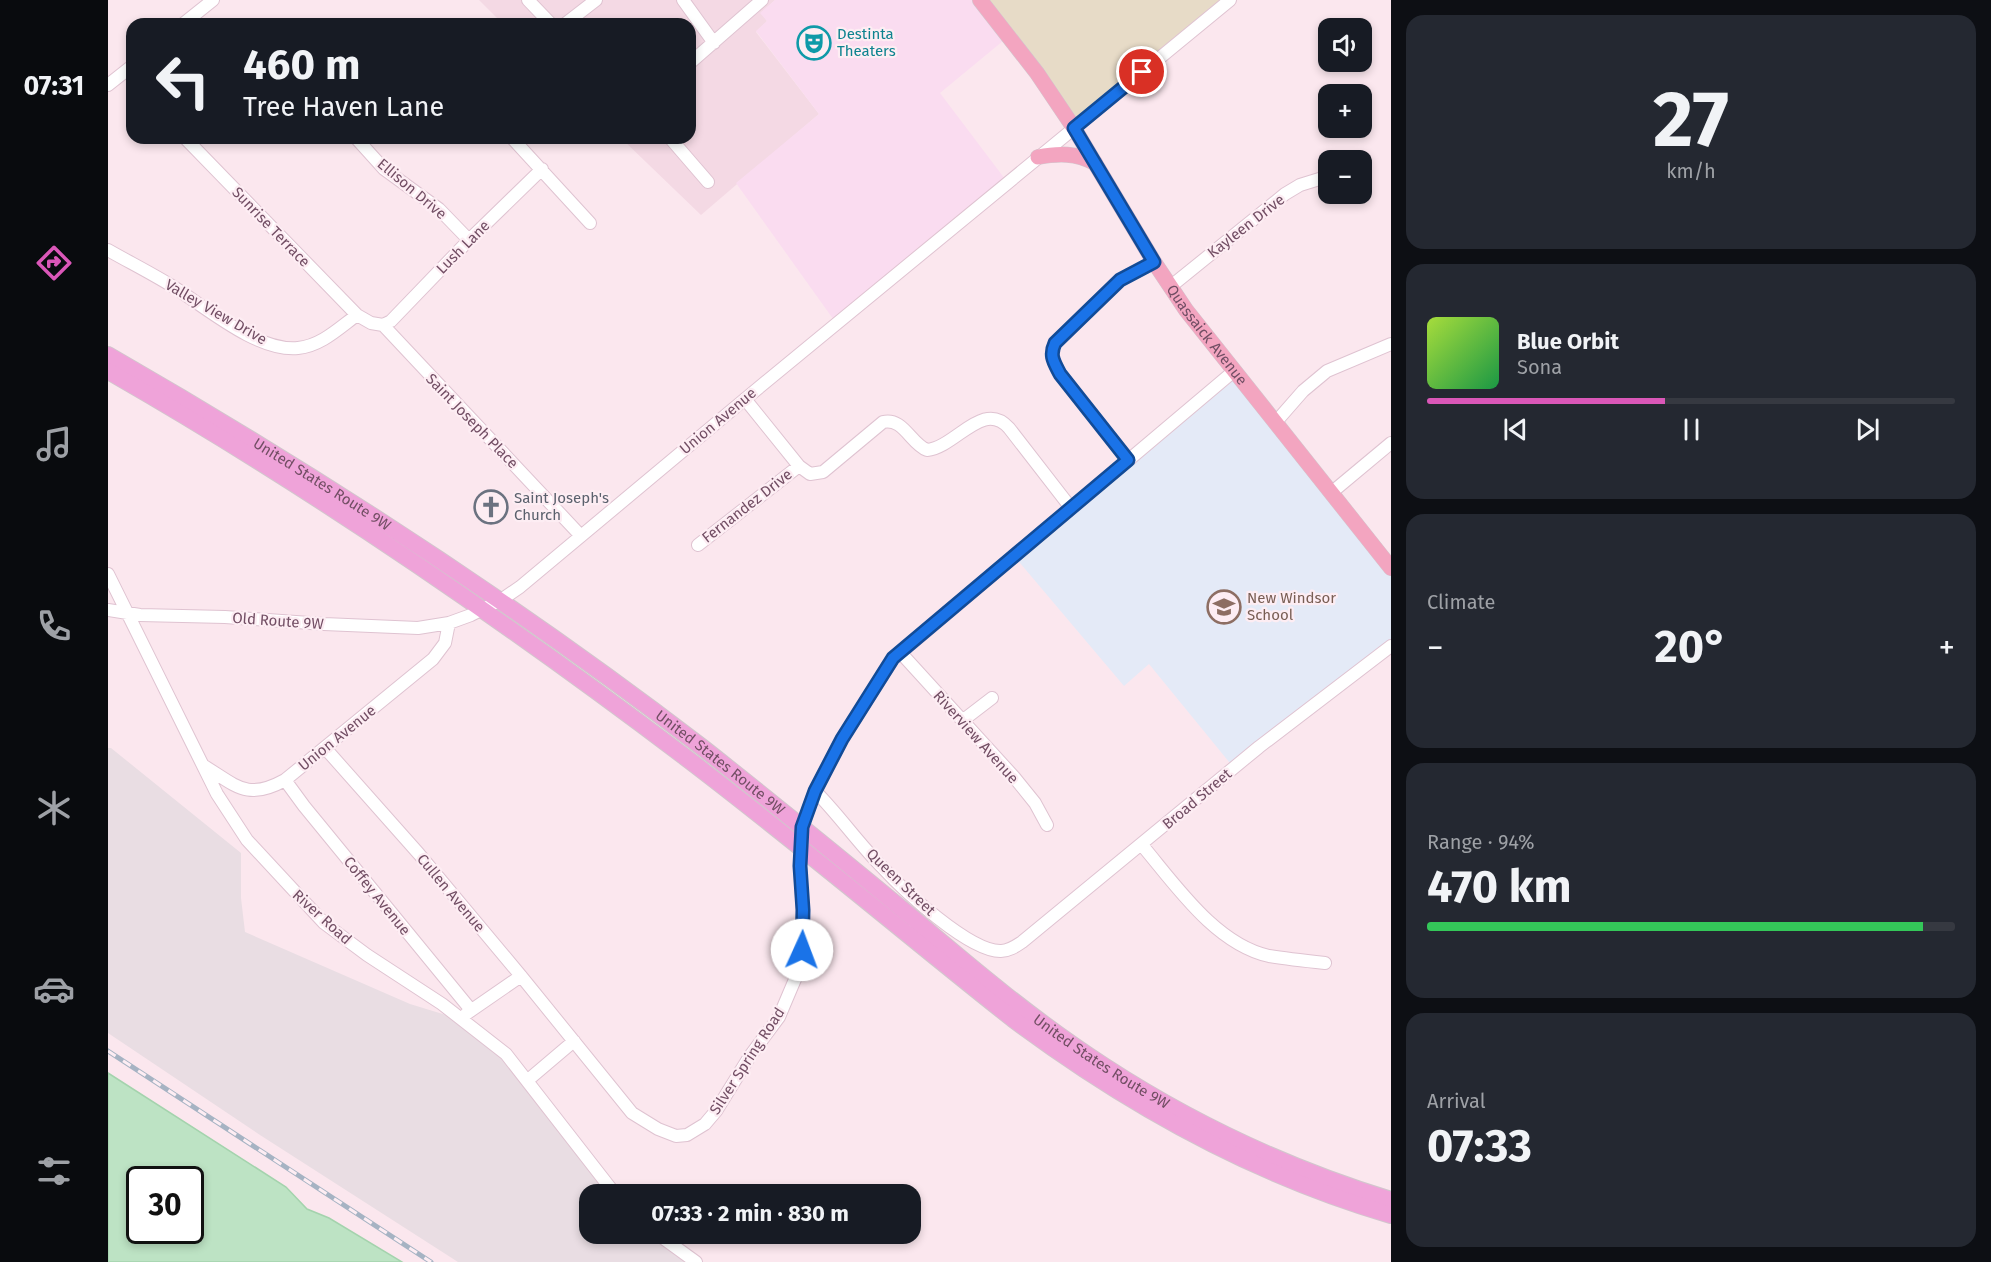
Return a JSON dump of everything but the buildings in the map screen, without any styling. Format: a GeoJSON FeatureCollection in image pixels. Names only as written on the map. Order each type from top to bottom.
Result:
{"type":"FeatureCollection","features":[{"type":"Feature","properties":{"kind":"highway","name":"United States Route 9W"},"geometry":{"type":"LineString","coordinates":[[108,355],[483,610],[686,758],[1046,1044],[1154,1113],[1256,1157],[1391,1200]]}},
{"type":"Feature","properties":{"kind":"highway","name":"United States Route 9W"},"geometry":{"type":"LineString","coordinates":[[108,371],[191,411],[332,489],[501,600],[695,742],[971,967],[1076,1048],[1256,1157],[1318,1190],[1391,1215]]}},
{"type":"Feature","properties":{"kind":"main road","name":"Quassaick Avenue"},"geometry":{"type":"LineString","coordinates":[[980,0],[1037,73],[1074,128],[1154,262],[1186,310],[1391,568]]}},
{"type":"Feature","properties":{"kind":"main road"},"geometry":{"type":"LineString","coordinates":[[1038,157],[1054,154],[1070,155],[1095,163]]}},
{"type":"Feature","properties":{"kind":"street"},"geometry":{"type":"LineString","coordinates":[[190,18],[213,0]]}},
{"type":"Feature","properties":{"kind":"street"},"geometry":{"type":"LineString","coordinates":[[528,0],[545,18]]}},
{"type":"Feature","properties":{"kind":"street"},"geometry":{"type":"LineString","coordinates":[[573,18],[597,0]]}},
{"type":"Feature","properties":{"kind":"street"},"geometry":{"type":"LineString","coordinates":[[683,0],[714,43]]}},
{"type":"Feature","properties":{"kind":"street"},"geometry":{"type":"LineString","coordinates":[[696,58],[762,0]]}},
{"type":"Feature","properties":{"kind":"street","name":"Union Avenue"},"geometry":{"type":"LineString","coordinates":[[202,766],[252,792],[265,790],[285,780],[433,659],[445,643],[449,623],[483,610],[520,587],[1230,0]]}},
{"type":"Feature","properties":{"kind":"street"},"geometry":{"type":"LineString","coordinates":[[108,85],[126,71]]}},
{"type":"Feature","properties":{"kind":"street","name":"Sunrise Terrace"},"geometry":{"type":"LineString","coordinates":[[191,144],[357,315]]}},
{"type":"Feature","properties":{"kind":"street","name":"Ellison Drive"},"geometry":{"type":"LineString","coordinates":[[361,144],[384,169],[439,209],[469,240]]}},
{"type":"Feature","properties":{"kind":"street"},"geometry":{"type":"LineString","coordinates":[[518,144],[590,223]]}},
{"type":"Feature","properties":{"kind":"street"},"geometry":{"type":"LineString","coordinates":[[675,144],[708,182]]}},
{"type":"Feature","properties":{"kind":"street","name":"Lush Lane"},"geometry":{"type":"LineString","coordinates":[[383,325],[392,321],[469,240],[543,170]]}},
{"type":"Feature","properties":{"kind":"street","name":"Kayleen Drive"},"geometry":{"type":"LineString","coordinates":[[1170,287],[1285,194],[1300,185],[1318,179]]}},
{"type":"Feature","properties":{"kind":"street","name":"Valley View Drive"},"geometry":{"type":"LineString","coordinates":[[108,250],[172,286],[244,332],[279,347],[297,348],[313,345],[357,315]]}},
{"type":"Feature","properties":{"kind":"street"},"geometry":{"type":"LineString","coordinates":[[1128,460],[1060,374],[1051,352],[1055,343],[1120,280],[1154,262]]}},
{"type":"Feature","properties":{"kind":"street","name":"Saint Joseph Place"},"geometry":{"type":"LineString","coordinates":[[357,315],[371,323],[383,325],[581,536]]}},
{"type":"Feature","properties":{"kind":"street"},"geometry":{"type":"LineString","coordinates":[[1275,423],[1303,391],[1326,371],[1391,344]]}},
{"type":"Feature","properties":{"kind":"street","name":"Silver Spring Road"},"geometry":{"type":"LineString","coordinates":[[574,1041],[632,1113],[643,1121],[676,1136],[687,1135],[705,1124],[717,1111],[750,1056],[779,1017],[796,977],[801,963],[804,931],[800,866],[802,827],[815,791],[842,739],[893,658],[1234,371]]}},
{"type":"Feature","properties":{"kind":"street"},"geometry":{"type":"LineString","coordinates":[[745,399],[799,466]]}},
{"type":"Feature","properties":{"kind":"street","name":"Fernandez Drive"},"geometry":{"type":"LineString","coordinates":[[698,545],[799,466],[810,474],[823,472],[872,431],[889,421],[898,424],[918,445],[927,450],[943,446],[988,417],[1003,421],[1071,508]]}},
{"type":"Feature","properties":{"kind":"street"},"geometry":{"type":"LineString","coordinates":[[1331,493],[1391,444]]}},
{"type":"Feature","properties":{"kind":"street","name":"River Road"},"geometry":{"type":"LineString","coordinates":[[108,574],[202,766],[226,810],[247,840],[310,910],[352,946],[442,1004],[506,1054],[607,1184]]}},
{"type":"Feature","properties":{"kind":"street","name":"Old Route 9W"},"geometry":{"type":"LineString","coordinates":[[108,610],[128,614],[225,617],[399,628],[418,628],[449,623]]}},
{"type":"Feature","properties":{"kind":"street","name":"Broad Street"},"geometry":{"type":"LineString","coordinates":[[1003,951],[1022,942],[1259,747],[1391,646]]}},
{"type":"Feature","properties":{"kind":"street","name":"Riverview Avenue"},"geometry":{"type":"LineString","coordinates":[[900,652],[1014,777],[1035,803],[1047,825]]}},
{"type":"Feature","properties":{"kind":"street"},"geometry":{"type":"LineString","coordinates":[[962,721],[992,698]]}},
{"type":"Feature","properties":{"kind":"street","name":"Cullen Avenue"},"geometry":{"type":"LineString","coordinates":[[325,747],[419,854],[574,1041]]}},
{"type":"Feature","properties":{"kind":"street","name":"Coffey Avenue"},"geometry":{"type":"LineString","coordinates":[[285,780],[471,1010]]}},
{"type":"Feature","properties":{"kind":"street","name":"Queen Street"},"geometry":{"type":"LineString","coordinates":[[815,791],[838,814],[883,868],[924,906],[957,932],[979,945],[1003,951]]}},
{"type":"Feature","properties":{"kind":"street"},"geometry":{"type":"LineString","coordinates":[[1141,844],[1204,916],[1232,939],[1250,949],[1268,955],[1324,963]]}},
{"type":"Feature","properties":{"kind":"street"},"geometry":{"type":"LineString","coordinates":[[459,1019],[522,976]]}},
{"type":"Feature","properties":{"kind":"street"},"geometry":{"type":"LineString","coordinates":[[528,1080],[574,1041]]}},
{"type":"Feature","properties":{"kind":"street"},"geometry":{"type":"LineString","coordinates":[[671,1244],[696,1262]]}},
{"type":"Feature","properties":{"kind":"shaded area"},"geometry":{"type":"Polygon","coordinates":[[[479,0],[775,0],[761,13],[767,21],[756,32],[819,114],[701,215],[627,144],[696,144],[696,18],[497,18],[479,0]]]}},
{"type":"Feature","properties":{"kind":"shaded area"},"geometry":{"type":"Polygon","coordinates":[[[775,0],[980,0],[1009,36],[940,93],[1008,183],[836,323],[736,183],[819,114],[756,31],[767,21],[760,13],[775,0]]]}},
{"type":"Feature","properties":{"kind":"shaded area"},"geometry":{"type":"Polygon","coordinates":[[[981,0],[1232,0],[1074,128],[981,0]]]}},
{"type":"Feature","properties":{"kind":"shaded area","name":"New Windsor School"},"geometry":{"type":"Polygon","coordinates":[[[1234,371],[1391,568],[1391,646],[1234,768],[1149,664],[1124,686],[1014,556],[1234,371]]]}},
{"type":"Feature","properties":{"kind":"shaded area"},"geometry":{"type":"Polygon","coordinates":[[[108,748],[111,748],[241,853],[241,898],[245,932],[410,1004],[459,1019],[528,1080],[611,1184],[579,1184],[579,1244],[671,1244],[696,1262],[458,1262],[260,1135],[108,1033],[108,748]]]}},
{"type":"Feature","properties":{"kind":"shaded area"},"geometry":{"type":"Polygon","coordinates":[[[108,1073],[286,1187],[307,1209],[329,1218],[402,1262],[108,1262],[108,1073]]]}},
{"type":"Feature","properties":{"kind":"railway"},"geometry":{"type":"LineString","coordinates":[[108,1051],[431,1262]]}},
{"type":"Feature","properties":{"kind":"place","name":"Destinta Theaters"},"geometry":{"type":"Point","coordinates":[814,43]}},
{"type":"Feature","properties":{"kind":"place","name":"Saint Joseph's Church"},"geometry":{"type":"Point","coordinates":[491,507]}},
{"type":"Feature","properties":{"kind":"place","name":"New Windsor School"},"geometry":{"type":"Point","coordinates":[1224,607]}},
{"type":"Feature","properties":{"kind":"route"},"geometry":{"type":"LineString","coordinates":[[802,950],[804,931],[800,866],[802,827],[815,791],[842,739],[893,658],[1128,460],[1060,374],[1051,352],[1055,343],[1120,280],[1154,262],[1074,128],[1142,72]]}}]}
